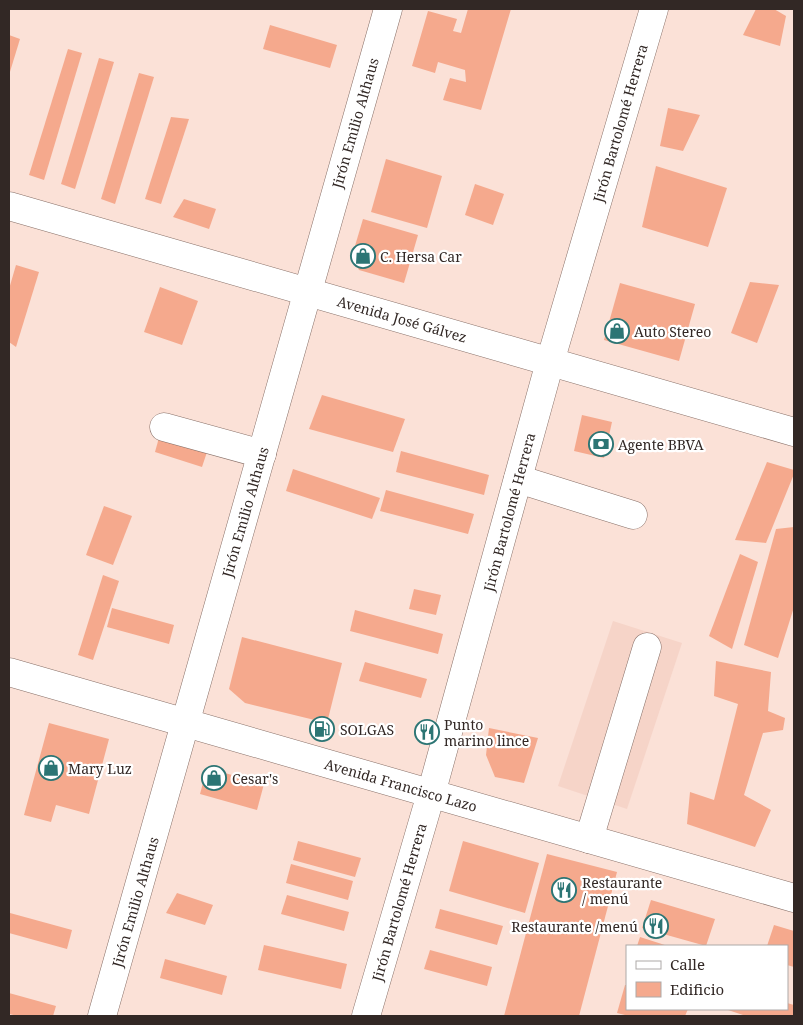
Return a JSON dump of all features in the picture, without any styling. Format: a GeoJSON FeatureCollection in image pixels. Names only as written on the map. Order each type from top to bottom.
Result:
{"type":"FeatureCollection","features":[{"type":"Feature","properties":{"kind":"street","name":"Jirón Emilio Althaus"},"geometry":{"type":"LineString","coordinates":[[102,1016],[388,9]]}},
{"type":"Feature","properties":{"kind":"street","name":"Jirón Bartolomé Herrera"},"geometry":{"type":"LineString","coordinates":[[366,1016],[431,794],[550,362],[654,9]]}},
{"type":"Feature","properties":{"kind":"street","name":"Avenida José Gálvez"},"geometry":{"type":"LineString","coordinates":[[9,206],[794,432]]}},
{"type":"Feature","properties":{"kind":"street"},"geometry":{"type":"LineString","coordinates":[[164,427],[262,454]]}},
{"type":"Feature","properties":{"kind":"street"},"geometry":{"type":"LineString","coordinates":[[518,479],[633,515]]}},
{"type":"Feature","properties":{"kind":"street"},"geometry":{"type":"LineString","coordinates":[[589,840],[647,647]]}},
{"type":"Feature","properties":{"kind":"street","name":"Avenida Francisco Lazo"},"geometry":{"type":"LineString","coordinates":[[9,672],[794,898]]}},
{"type":"Feature","properties":{"kind":"shaded area"},"geometry":{"type":"Polygon","coordinates":[[[613,621],[682,643],[627,809],[558,786],[613,621]]]}},
{"type":"Feature","properties":{"kind":"building"},"geometry":{"type":"Polygon","coordinates":[[[468,9],[511,9],[481,110],[443,100],[450,78],[466,82],[465,70],[438,62],[435,73],[412,66],[428,11],[457,19],[453,31],[461,33],[468,9]]]}},
{"type":"Feature","properties":{"kind":"building"},"geometry":{"type":"Polygon","coordinates":[[[756,9],[774,9],[786,16],[780,46],[743,35],[756,9]]]}},
{"type":"Feature","properties":{"kind":"building"},"geometry":{"type":"Polygon","coordinates":[[[270,25],[337,45],[330,68],[263,49],[270,25]]]}},
{"type":"Feature","properties":{"kind":"building"},"geometry":{"type":"Polygon","coordinates":[[[9,35],[20,39],[9,75],[9,35]]]}},
{"type":"Feature","properties":{"kind":"building"},"geometry":{"type":"Polygon","coordinates":[[[68,49],[82,53],[44,180],[29,175],[68,49]]]}},
{"type":"Feature","properties":{"kind":"building"},"geometry":{"type":"Polygon","coordinates":[[[99,58],[114,62],[75,189],[61,184],[99,58]]]}},
{"type":"Feature","properties":{"kind":"building"},"geometry":{"type":"Polygon","coordinates":[[[139,73],[154,77],[115,204],[101,199],[139,73]]]}},
{"type":"Feature","properties":{"kind":"building"},"geometry":{"type":"Polygon","coordinates":[[[668,108],[700,115],[683,151],[660,146],[668,108]]]}},
{"type":"Feature","properties":{"kind":"building"},"geometry":{"type":"Polygon","coordinates":[[[171,117],[189,119],[161,204],[145,199],[171,117]]]}},
{"type":"Feature","properties":{"kind":"building"},"geometry":{"type":"Polygon","coordinates":[[[386,159],[442,176],[427,228],[371,212],[386,159]]]}},
{"type":"Feature","properties":{"kind":"building"},"geometry":{"type":"Polygon","coordinates":[[[656,166],[727,188],[708,247],[642,227],[656,166]]]}},
{"type":"Feature","properties":{"kind":"building"},"geometry":{"type":"Polygon","coordinates":[[[475,184],[504,194],[493,225],[465,215],[475,184]]]}},
{"type":"Feature","properties":{"kind":"building"},"geometry":{"type":"Polygon","coordinates":[[[184,199],[216,209],[209,229],[173,217],[184,199]]]}},
{"type":"Feature","properties":{"kind":"building"},"geometry":{"type":"Polygon","coordinates":[[[363,219],[418,235],[404,283],[359,270],[352,256],[363,219]]]}},
{"type":"Feature","properties":{"kind":"building"},"geometry":{"type":"Polygon","coordinates":[[[16,265],[39,272],[16,347],[9,342],[9,289],[16,265]]]}},
{"type":"Feature","properties":{"kind":"building"},"geometry":{"type":"Polygon","coordinates":[[[750,282],[779,285],[757,343],[731,333],[750,282]]]}},
{"type":"Feature","properties":{"kind":"building"},"geometry":{"type":"Polygon","coordinates":[[[620,283],[695,304],[679,361],[604,340],[620,283]]]}},
{"type":"Feature","properties":{"kind":"building"},"geometry":{"type":"Polygon","coordinates":[[[160,287],[198,301],[182,345],[144,332],[160,287]]]}},
{"type":"Feature","properties":{"kind":"building"},"geometry":{"type":"Polygon","coordinates":[[[322,395],[405,419],[393,452],[309,429],[322,395]]]}},
{"type":"Feature","properties":{"kind":"building"},"geometry":{"type":"Polygon","coordinates":[[[582,415],[612,422],[604,458],[574,451],[582,415]]]}},
{"type":"Feature","properties":{"kind":"building"},"geometry":{"type":"Polygon","coordinates":[[[160,434],[208,449],[202,467],[155,452],[160,434]]]}},
{"type":"Feature","properties":{"kind":"building"},"geometry":{"type":"Polygon","coordinates":[[[401,451],[489,475],[484,495],[396,472],[401,451]]]}},
{"type":"Feature","properties":{"kind":"building"},"geometry":{"type":"Polygon","coordinates":[[[767,462],[794,470],[794,474],[766,543],[735,540],[767,462]]]}},
{"type":"Feature","properties":{"kind":"building"},"geometry":{"type":"Polygon","coordinates":[[[293,469],[380,498],[372,519],[286,491],[293,469]]]}},
{"type":"Feature","properties":{"kind":"building"},"geometry":{"type":"Polygon","coordinates":[[[386,490],[474,514],[468,534],[380,511],[386,490]]]}},
{"type":"Feature","properties":{"kind":"building"},"geometry":{"type":"Polygon","coordinates":[[[104,506],[132,516],[113,565],[86,555],[104,506]]]}},
{"type":"Feature","properties":{"kind":"building"},"geometry":{"type":"Polygon","coordinates":[[[794,527],[794,607],[778,658],[744,645],[776,529],[794,527]]]}},
{"type":"Feature","properties":{"kind":"building"},"geometry":{"type":"Polygon","coordinates":[[[740,554],[758,562],[732,649],[709,636],[740,554]]]}},
{"type":"Feature","properties":{"kind":"building"},"geometry":{"type":"Polygon","coordinates":[[[103,575],[119,581],[93,660],[78,655],[103,575]]]}},
{"type":"Feature","properties":{"kind":"building"},"geometry":{"type":"Polygon","coordinates":[[[414,589],[441,595],[436,615],[409,609],[414,589]]]}},
{"type":"Feature","properties":{"kind":"building"},"geometry":{"type":"Polygon","coordinates":[[[112,608],[174,625],[169,644],[107,627],[112,608]]]}},
{"type":"Feature","properties":{"kind":"building"},"geometry":{"type":"Polygon","coordinates":[[[355,610],[443,634],[438,654],[350,631],[355,610]]]}},
{"type":"Feature","properties":{"kind":"building"},"geometry":{"type":"Polygon","coordinates":[[[242,637],[342,663],[327,723],[245,703],[229,689],[242,637]]]}},
{"type":"Feature","properties":{"kind":"building"},"geometry":{"type":"Polygon","coordinates":[[[716,661],[771,672],[768,711],[785,718],[783,730],[763,733],[744,795],[771,810],[755,847],[687,824],[690,792],[714,800],[738,704],[714,696],[716,661]]]}},
{"type":"Feature","properties":{"kind":"building"},"geometry":{"type":"Polygon","coordinates":[[[365,662],[427,679],[421,698],[359,681],[365,662]]]}},
{"type":"Feature","properties":{"kind":"building"},"geometry":{"type":"Polygon","coordinates":[[[49,723],[109,739],[89,814],[56,805],[51,822],[24,815],[49,723]]]}},
{"type":"Feature","properties":{"kind":"building"},"geometry":{"type":"Polygon","coordinates":[[[489,728],[538,738],[524,783],[495,777],[486,755],[489,728]]]}},
{"type":"Feature","properties":{"kind":"building"},"geometry":{"type":"Polygon","coordinates":[[[207,768],[264,784],[257,810],[200,794],[207,768]]]}},
{"type":"Feature","properties":{"kind":"building"},"geometry":{"type":"Polygon","coordinates":[[[298,841],[361,858],[355,877],[293,860],[298,841]]]}},
{"type":"Feature","properties":{"kind":"building"},"geometry":{"type":"Polygon","coordinates":[[[463,841],[539,863],[525,913],[449,891],[463,841]]]}},
{"type":"Feature","properties":{"kind":"building"},"geometry":{"type":"Polygon","coordinates":[[[547,854],[617,872],[579,1016],[504,1016],[547,854]]]}},
{"type":"Feature","properties":{"kind":"building"},"geometry":{"type":"Polygon","coordinates":[[[291,864],[353,881],[348,900],[286,883],[291,864]]]}},
{"type":"Feature","properties":{"kind":"building"},"geometry":{"type":"Polygon","coordinates":[[[177,893],[213,905],[205,925],[166,913],[177,893]]]}},
{"type":"Feature","properties":{"kind":"building"},"geometry":{"type":"Polygon","coordinates":[[[287,895],[349,912],[344,931],[281,914],[287,895]]]}},
{"type":"Feature","properties":{"kind":"building"},"geometry":{"type":"Polygon","coordinates":[[[651,900],[715,919],[706,945],[642,928],[651,900]]]}},
{"type":"Feature","properties":{"kind":"building"},"geometry":{"type":"Polygon","coordinates":[[[440,909],[503,926],[497,945],[435,928],[440,909]]]}},
{"type":"Feature","properties":{"kind":"building"},"geometry":{"type":"Polygon","coordinates":[[[10,913],[72,930],[67,949],[9,933],[10,913]]]}},
{"type":"Feature","properties":{"kind":"building"},"geometry":{"type":"Polygon","coordinates":[[[774,925],[794,931],[794,967],[788,965],[788,945],[767,945],[774,925]]]}},
{"type":"Feature","properties":{"kind":"building"},"geometry":{"type":"Polygon","coordinates":[[[640,937],[665,945],[637,945],[640,937]]]}},
{"type":"Feature","properties":{"kind":"building"},"geometry":{"type":"Polygon","coordinates":[[[264,945],[347,964],[341,989],[258,970],[264,945]]]}},
{"type":"Feature","properties":{"kind":"building"},"geometry":{"type":"Polygon","coordinates":[[[430,950],[492,967],[487,986],[424,969],[430,950]]]}},
{"type":"Feature","properties":{"kind":"building"},"geometry":{"type":"Polygon","coordinates":[[[165,959],[227,976],[222,995],[160,978],[165,959]]]}},
{"type":"Feature","properties":{"kind":"building"},"geometry":{"type":"Polygon","coordinates":[[[625,985],[626,1010],[688,1010],[685,1016],[629,1016],[617,1013],[625,985]]]}},
{"type":"Feature","properties":{"kind":"building"},"geometry":{"type":"Polygon","coordinates":[[[9,993],[56,1006],[53,1016],[18,1016],[9,1014],[9,993]]]}},
{"type":"Feature","properties":{"kind":"building"},"geometry":{"type":"Polygon","coordinates":[[[788,1003],[794,1005],[794,1016],[746,1016],[728,1010],[788,1010],[788,1003]]]}},
{"type":"Feature","properties":{"kind":"place","name":"C. Hersa Car"},"geometry":{"type":"Point","coordinates":[363,256]}},
{"type":"Feature","properties":{"kind":"place","name":"Auto Stereo"},"geometry":{"type":"Point","coordinates":[617,331]}},
{"type":"Feature","properties":{"kind":"place","name":"Agente BBVA"},"geometry":{"type":"Point","coordinates":[601,444]}},
{"type":"Feature","properties":{"kind":"place","name":"SOLGAS"},"geometry":{"type":"Point","coordinates":[322,729]}},
{"type":"Feature","properties":{"kind":"place","name":"Punto marino lince"},"geometry":{"type":"Point","coordinates":[427,732]}},
{"type":"Feature","properties":{"kind":"place","name":"Mary Luz"},"geometry":{"type":"Point","coordinates":[51,768]}},
{"type":"Feature","properties":{"kind":"place","name":"Cesar's"},"geometry":{"type":"Point","coordinates":[214,778]}},
{"type":"Feature","properties":{"kind":"place","name":"Restaurante / menú"},"geometry":{"type":"Point","coordinates":[564,890]}},
{"type":"Feature","properties":{"kind":"place","name":"Restaurante /menú"},"geometry":{"type":"Point","coordinates":[656,926]}}]}
